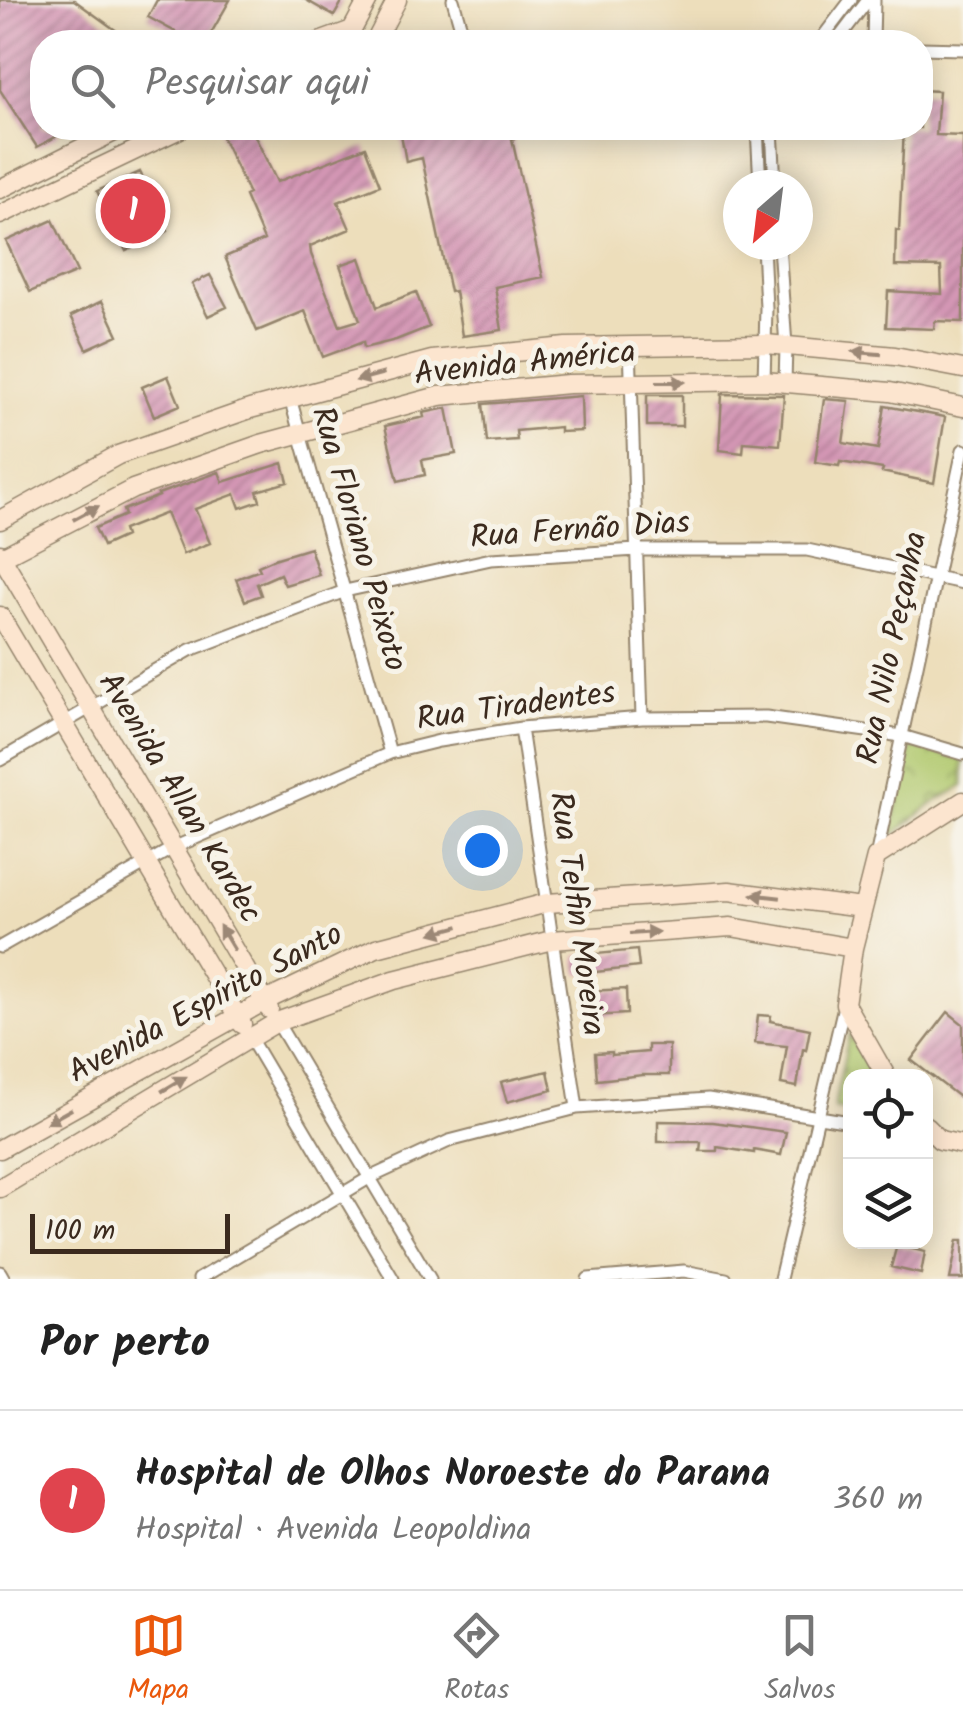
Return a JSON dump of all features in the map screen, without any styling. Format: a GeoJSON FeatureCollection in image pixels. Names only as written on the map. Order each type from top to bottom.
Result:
{"type":"FeatureCollection","features":[{"type":"Feature","properties":{"kind":"main road"},"geometry":{"type":"LineString","coordinates":[[352,30],[368,0]]}},
{"type":"Feature","properties":{"kind":"main road"},"geometry":{"type":"LineString","coordinates":[[381,30],[397,0]]}},
{"type":"Feature","properties":{"kind":"main road"},"geometry":{"type":"LineString","coordinates":[[0,189],[98,140]]}},
{"type":"Feature","properties":{"kind":"main road"},"geometry":{"type":"LineString","coordinates":[[0,215],[157,140]]}},
{"type":"Feature","properties":{"kind":"main road","name":"Avenida América"},"geometry":{"type":"LineString","coordinates":[[0,520],[118,455],[250,409],[432,360],[566,347],[766,344],[895,356],[963,370]]}},
{"type":"Feature","properties":{"kind":"main road","name":"Avenida América"},"geometry":{"type":"LineString","coordinates":[[1,557],[133,489],[261,444],[439,396],[568,384],[764,382],[890,392],[963,407]]}},
{"type":"Feature","properties":{"kind":"main road","name":"Avenida Allan Kardec"},"geometry":{"type":"LineString","coordinates":[[1,557],[277,1022]]}},
{"type":"Feature","properties":{"kind":"main road","name":"Avenida Allan Kardec"},"geometry":{"type":"LineString","coordinates":[[0,616],[250,1038]]}},
{"type":"Feature","properties":{"kind":"main road"},"geometry":{"type":"LineString","coordinates":[[882,1069],[844,1004],[852,948],[876,857],[963,801]]}},
{"type":"Feature","properties":{"kind":"main road","name":"Avenida Espírito Santo"},"geometry":{"type":"LineString","coordinates":[[0,1149],[264,1001],[376,948],[547,903],[729,891],[862,908]]}},
{"type":"Feature","properties":{"kind":"main road","name":"Avenida Espírito Santo"},"geometry":{"type":"LineString","coordinates":[[0,1188],[277,1022],[394,980],[552,940],[731,927],[852,948]]}},
{"type":"Feature","properties":{"kind":"main road"},"geometry":{"type":"LineString","coordinates":[[933,1138],[963,1145]]}},
{"type":"Feature","properties":{"kind":"street"},"geometry":{"type":"LineString","coordinates":[[452,0],[461,30]]}},
{"type":"Feature","properties":{"kind":"street"},"geometry":{"type":"LineString","coordinates":[[827,30],[851,0]]}},
{"type":"Feature","properties":{"kind":"street"},"geometry":{"type":"LineString","coordinates":[[846,30],[871,0]]}},
{"type":"Feature","properties":{"kind":"street"},"geometry":{"type":"LineString","coordinates":[[871,0],[872,30]]}},
{"type":"Feature","properties":{"kind":"street"},"geometry":{"type":"LineString","coordinates":[[933,48],[963,49]]}},
{"type":"Feature","properties":{"kind":"street"},"geometry":{"type":"LineString","coordinates":[[758,140],[759,170]]}},
{"type":"Feature","properties":{"kind":"street"},"geometry":{"type":"LineString","coordinates":[[773,140],[774,170]]}},
{"type":"Feature","properties":{"kind":"street"},"geometry":{"type":"LineString","coordinates":[[763,260],[764,382]]}},
{"type":"Feature","properties":{"kind":"street"},"geometry":{"type":"LineString","coordinates":[[780,260],[785,383]]}},
{"type":"Feature","properties":{"kind":"street"},"geometry":{"type":"LineString","coordinates":[[630,346],[642,718]]}},
{"type":"Feature","properties":{"kind":"street","name":"Rua Floriano Peixoto"},"geometry":{"type":"LineString","coordinates":[[290,398],[390,753]]}},
{"type":"Feature","properties":{"kind":"street","name":"Rua Nilo Peçanha"},"geometry":{"type":"LineString","coordinates":[[876,857],[963,450]]}},
{"type":"Feature","properties":{"kind":"street","name":"Rua Fernão Dias"},"geometry":{"type":"LineString","coordinates":[[0,760],[190,650],[345,591],[491,559],[636,550],[807,550],[963,582]]}},
{"type":"Feature","properties":{"kind":"street","name":"Rua Tiradentes"},"geometry":{"type":"LineString","coordinates":[[0,947],[173,848],[390,753],[439,741],[521,728],[642,718],[766,718],[902,736],[963,754]]}},
{"type":"Feature","properties":{"kind":"street","name":"Rua Telfin Moreira"},"geometry":{"type":"LineString","coordinates":[[521,728],[577,1108]]}},
{"type":"Feature","properties":{"kind":"street"},"geometry":{"type":"LineString","coordinates":[[780,1279],[844,1004]]}},
{"type":"Feature","properties":{"kind":"street","name":"Avenida Allan Kardec"},"geometry":{"type":"LineString","coordinates":[[277,1022],[430,1279]]}},
{"type":"Feature","properties":{"kind":"street","name":"Avenida Allan Kardec"},"geometry":{"type":"LineString","coordinates":[[250,1038],[393,1279]]}},
{"type":"Feature","properties":{"kind":"street"},"geometry":{"type":"LineString","coordinates":[[199,1279],[370,1178],[448,1142],[577,1108],[708,1099],[843,1120]]}},
{"type":"Feature","properties":{"kind":"street"},"geometry":{"type":"LineString","coordinates":[[588,1279],[684,1271],[726,1279]]}},
{"type":"Feature","properties":{"kind":"street"},"geometry":{"type":"LineString","coordinates":[[0,1272],[4,1279]]}},
{"type":"Feature","properties":{"kind":"green space"},"geometry":{"type":"Polygon","coordinates":[[[911,746],[963,760],[963,786],[890,837],[911,746]]]}},
{"type":"Feature","properties":{"kind":"green space"},"geometry":{"type":"Polygon","coordinates":[[[849,1034],[871,1069],[843,1069],[843,1110],[834,1108],[849,1034]]]}},
{"type":"Feature","properties":{"kind":"building"},"geometry":{"type":"Polygon","coordinates":[[[0,0],[74,0],[115,30],[30,30],[30,136],[0,90],[0,0]]]}},
{"type":"Feature","properties":{"kind":"building"},"geometry":{"type":"Polygon","coordinates":[[[157,0],[230,0],[213,30],[172,30],[148,17],[157,0]]]}},
{"type":"Feature","properties":{"kind":"building"},"geometry":{"type":"Polygon","coordinates":[[[306,0],[343,0],[334,16],[306,0]]]}},
{"type":"Feature","properties":{"kind":"building"},"geometry":{"type":"Polygon","coordinates":[[[933,91],[939,91],[936,135],[963,136],[963,322],[935,321],[934,329],[886,327],[888,291],[942,294],[941,267],[895,266],[896,230],[899,231],[903,140],[933,140],[933,91]]]}},
{"type":"Feature","properties":{"kind":"building"},"geometry":{"type":"Polygon","coordinates":[[[223,140],[257,140],[277,182],[365,147],[380,185],[338,202],[350,229],[310,246],[311,254],[340,326],[360,320],[340,265],[360,258],[377,307],[416,292],[429,327],[364,348],[363,342],[323,357],[305,311],[257,331],[225,257],[264,240],[245,196],[249,194],[223,140]]]}},
{"type":"Feature","properties":{"kind":"building"},"geometry":{"type":"Polygon","coordinates":[[[402,140],[512,140],[543,277],[495,287],[502,330],[462,336],[455,291],[450,292],[422,158],[406,162],[402,140]]]}},
{"type":"Feature","properties":{"kind":"building"},"geometry":{"type":"Polygon","coordinates":[[[140,172],[168,231],[126,251],[97,191],[140,172]]]}},
{"type":"Feature","properties":{"kind":"building"},"geometry":{"type":"Polygon","coordinates":[[[53,220],[77,272],[30,292],[6,241],[53,220]]]}},
{"type":"Feature","properties":{"kind":"building"},"geometry":{"type":"Polygon","coordinates":[[[210,275],[227,307],[208,316],[192,284],[210,275]]]}},
{"type":"Feature","properties":{"kind":"building"},"geometry":{"type":"Polygon","coordinates":[[[102,301],[118,335],[87,349],[71,316],[102,301]]]}},
{"type":"Feature","properties":{"kind":"building"},"geometry":{"type":"Polygon","coordinates":[[[168,376],[180,405],[154,416],[142,387],[168,376]]]}},
{"type":"Feature","properties":{"kind":"building"},"geometry":{"type":"Polygon","coordinates":[[[722,394],[784,395],[780,445],[744,442],[743,453],[719,450],[722,394]]]}},
{"type":"Feature","properties":{"kind":"building"},"geometry":{"type":"Polygon","coordinates":[[[647,395],[682,395],[682,426],[647,426],[647,395]]]}},
{"type":"Feature","properties":{"kind":"building"},"geometry":{"type":"Polygon","coordinates":[[[581,396],[582,431],[560,432],[560,427],[516,431],[517,440],[487,442],[483,404],[581,396]]]}},
{"type":"Feature","properties":{"kind":"building"},"geometry":{"type":"Polygon","coordinates":[[[824,399],[849,401],[843,443],[878,449],[885,406],[945,417],[934,483],[882,472],[883,469],[815,462],[824,399]]]}},
{"type":"Feature","properties":{"kind":"building"},"geometry":{"type":"Polygon","coordinates":[[[447,408],[456,454],[422,460],[425,475],[398,481],[385,426],[447,408]]]}},
{"type":"Feature","properties":{"kind":"building"},"geometry":{"type":"Polygon","coordinates":[[[283,463],[288,482],[257,491],[260,501],[240,508],[235,494],[195,509],[210,543],[183,554],[166,513],[123,530],[125,536],[103,546],[95,528],[158,494],[219,472],[223,482],[283,463]]]}},
{"type":"Feature","properties":{"kind":"building"},"geometry":{"type":"Polygon","coordinates":[[[310,548],[319,575],[285,585],[280,574],[257,584],[261,595],[245,601],[236,579],[260,570],[258,566],[274,559],[310,548]]]}},
{"type":"Feature","properties":{"kind":"building"},"geometry":{"type":"Polygon","coordinates":[[[637,950],[639,967],[578,974],[576,956],[637,950]]]}},
{"type":"Feature","properties":{"kind":"building"},"geometry":{"type":"Polygon","coordinates":[[[626,989],[627,1014],[590,1016],[588,991],[626,989]]]}},
{"type":"Feature","properties":{"kind":"building"},"geometry":{"type":"Polygon","coordinates":[[[948,1012],[963,1024],[963,1100],[933,1077],[933,1069],[923,1069],[911,1060],[948,1012]]]}},
{"type":"Feature","properties":{"kind":"building"},"geometry":{"type":"Polygon","coordinates":[[[758,1015],[810,1029],[797,1087],[781,1084],[787,1046],[755,1043],[758,1015]]]}},
{"type":"Feature","properties":{"kind":"building"},"geometry":{"type":"Polygon","coordinates":[[[648,1045],[669,1045],[669,1075],[597,1080],[595,1053],[648,1052],[648,1045]]]}},
{"type":"Feature","properties":{"kind":"building"},"geometry":{"type":"Polygon","coordinates":[[[548,1071],[552,1090],[507,1102],[501,1082],[548,1071]]]}},
{"type":"Feature","properties":{"kind":"building"},"geometry":{"type":"Polygon","coordinates":[[[658,1121],[713,1122],[786,1132],[781,1155],[717,1147],[717,1151],[700,1151],[701,1142],[658,1142],[658,1121]]]}},
{"type":"Feature","properties":{"kind":"building"},"geometry":{"type":"Polygon","coordinates":[[[958,1240],[963,1240],[963,1279],[950,1279],[958,1240]]]}},
{"type":"Feature","properties":{"kind":"building"},"geometry":{"type":"Polygon","coordinates":[[[896,1249],[925,1252],[921,1274],[891,1267],[896,1249]]]}},
{"type":"Feature","properties":{"kind":"place","name":"Hospital de Olhos Noroeste do Parana"},"geometry":{"type":"Point","coordinates":[133,211]}}]}
